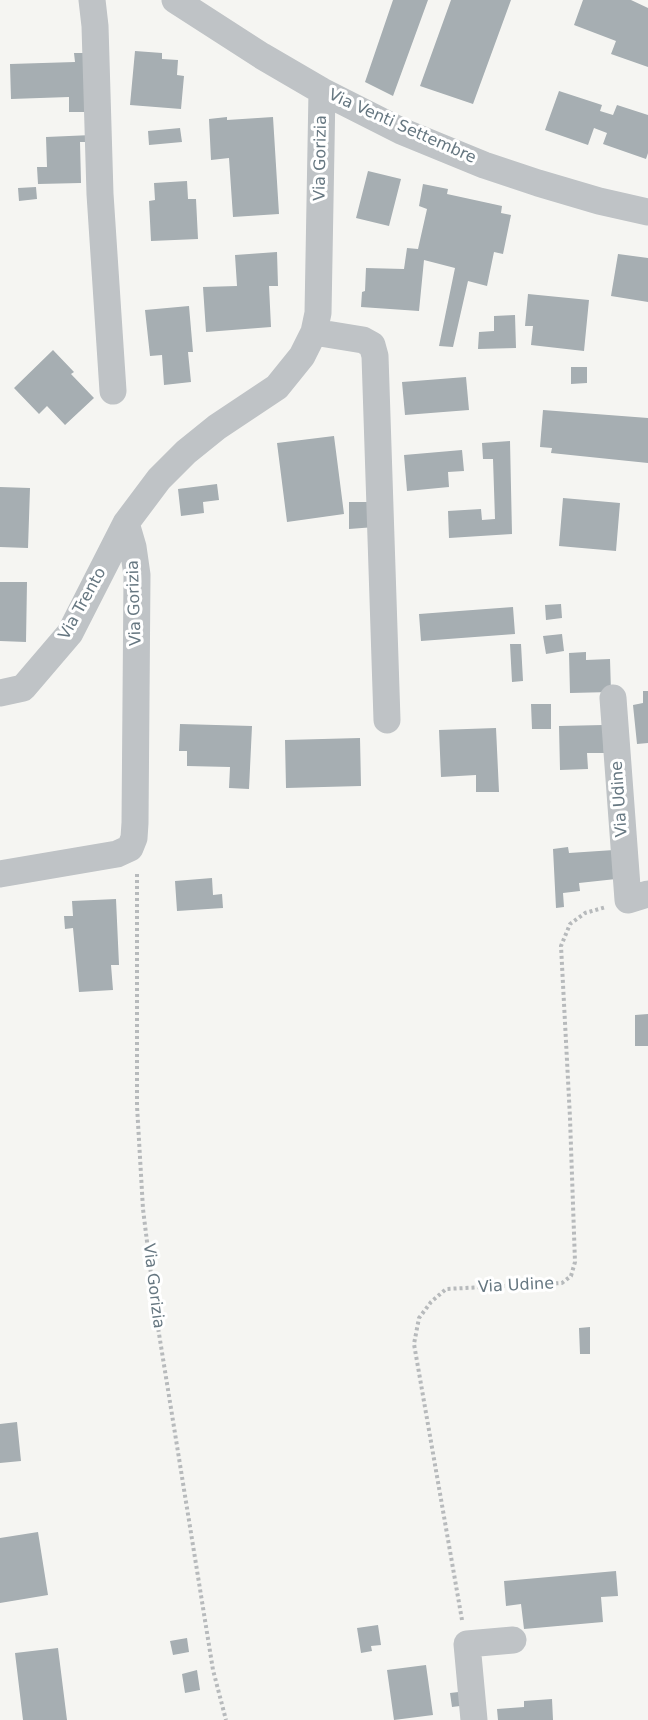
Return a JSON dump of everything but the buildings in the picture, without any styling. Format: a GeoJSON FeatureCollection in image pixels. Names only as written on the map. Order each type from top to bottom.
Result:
{"type":"FeatureCollection","features":[{"type":"Feature","properties":{"kind":"street"},"geometry":{"type":"LineString","coordinates":[[92,0],[95,26],[100,194],[113,391]]}},
{"type":"Feature","properties":{"kind":"street","name":"Via Venti Settembre"},"geometry":{"type":"LineString","coordinates":[[175,0],[322,92],[401,131],[484,165],[599,201],[648,212]]}},
{"type":"Feature","properties":{"kind":"street","name":"Via Gorizia"},"geometry":{"type":"LineString","coordinates":[[130,848],[134,838],[135,823],[137,575],[133,547],[126,523],[159,479],[186,452],[217,427],[277,387],[302,356],[314,332],[319,289],[322,92]]}},
{"type":"Feature","properties":{"kind":"street"},"geometry":{"type":"LineString","coordinates":[[314,332],[363,340],[372,345],[375,356],[387,720]]}},
{"type":"Feature","properties":{"kind":"street","name":"Via Trento"},"geometry":{"type":"LineString","coordinates":[[0,693],[23,688],[70,633],[126,523]]}},
{"type":"Feature","properties":{"kind":"street","name":"Via Udine"},"geometry":{"type":"LineString","coordinates":[[613,698],[638,897]]}},
{"type":"Feature","properties":{"kind":"street"},"geometry":{"type":"LineString","coordinates":[[0,874],[103,858],[117,855],[130,848]]}},
{"type":"Feature","properties":{"kind":"street"},"geometry":{"type":"LineString","coordinates":[[474,1720],[467,1644],[513,1640]]}},
{"type":"Feature","properties":{"kind":"path","name":"Via Gorizia"},"geometry":{"type":"LineString","coordinates":[[130,848],[137,863],[137,1106],[143,1209],[156,1315],[211,1658],[226,1720]]}},
{"type":"Feature","properties":{"kind":"path","name":"Via Udine"},"geometry":{"type":"LineString","coordinates":[[467,1644],[414,1344],[419,1318],[430,1302],[446,1289],[562,1283],[571,1276],[575,1251],[561,946],[570,924],[585,913],[638,897]]}}]}
